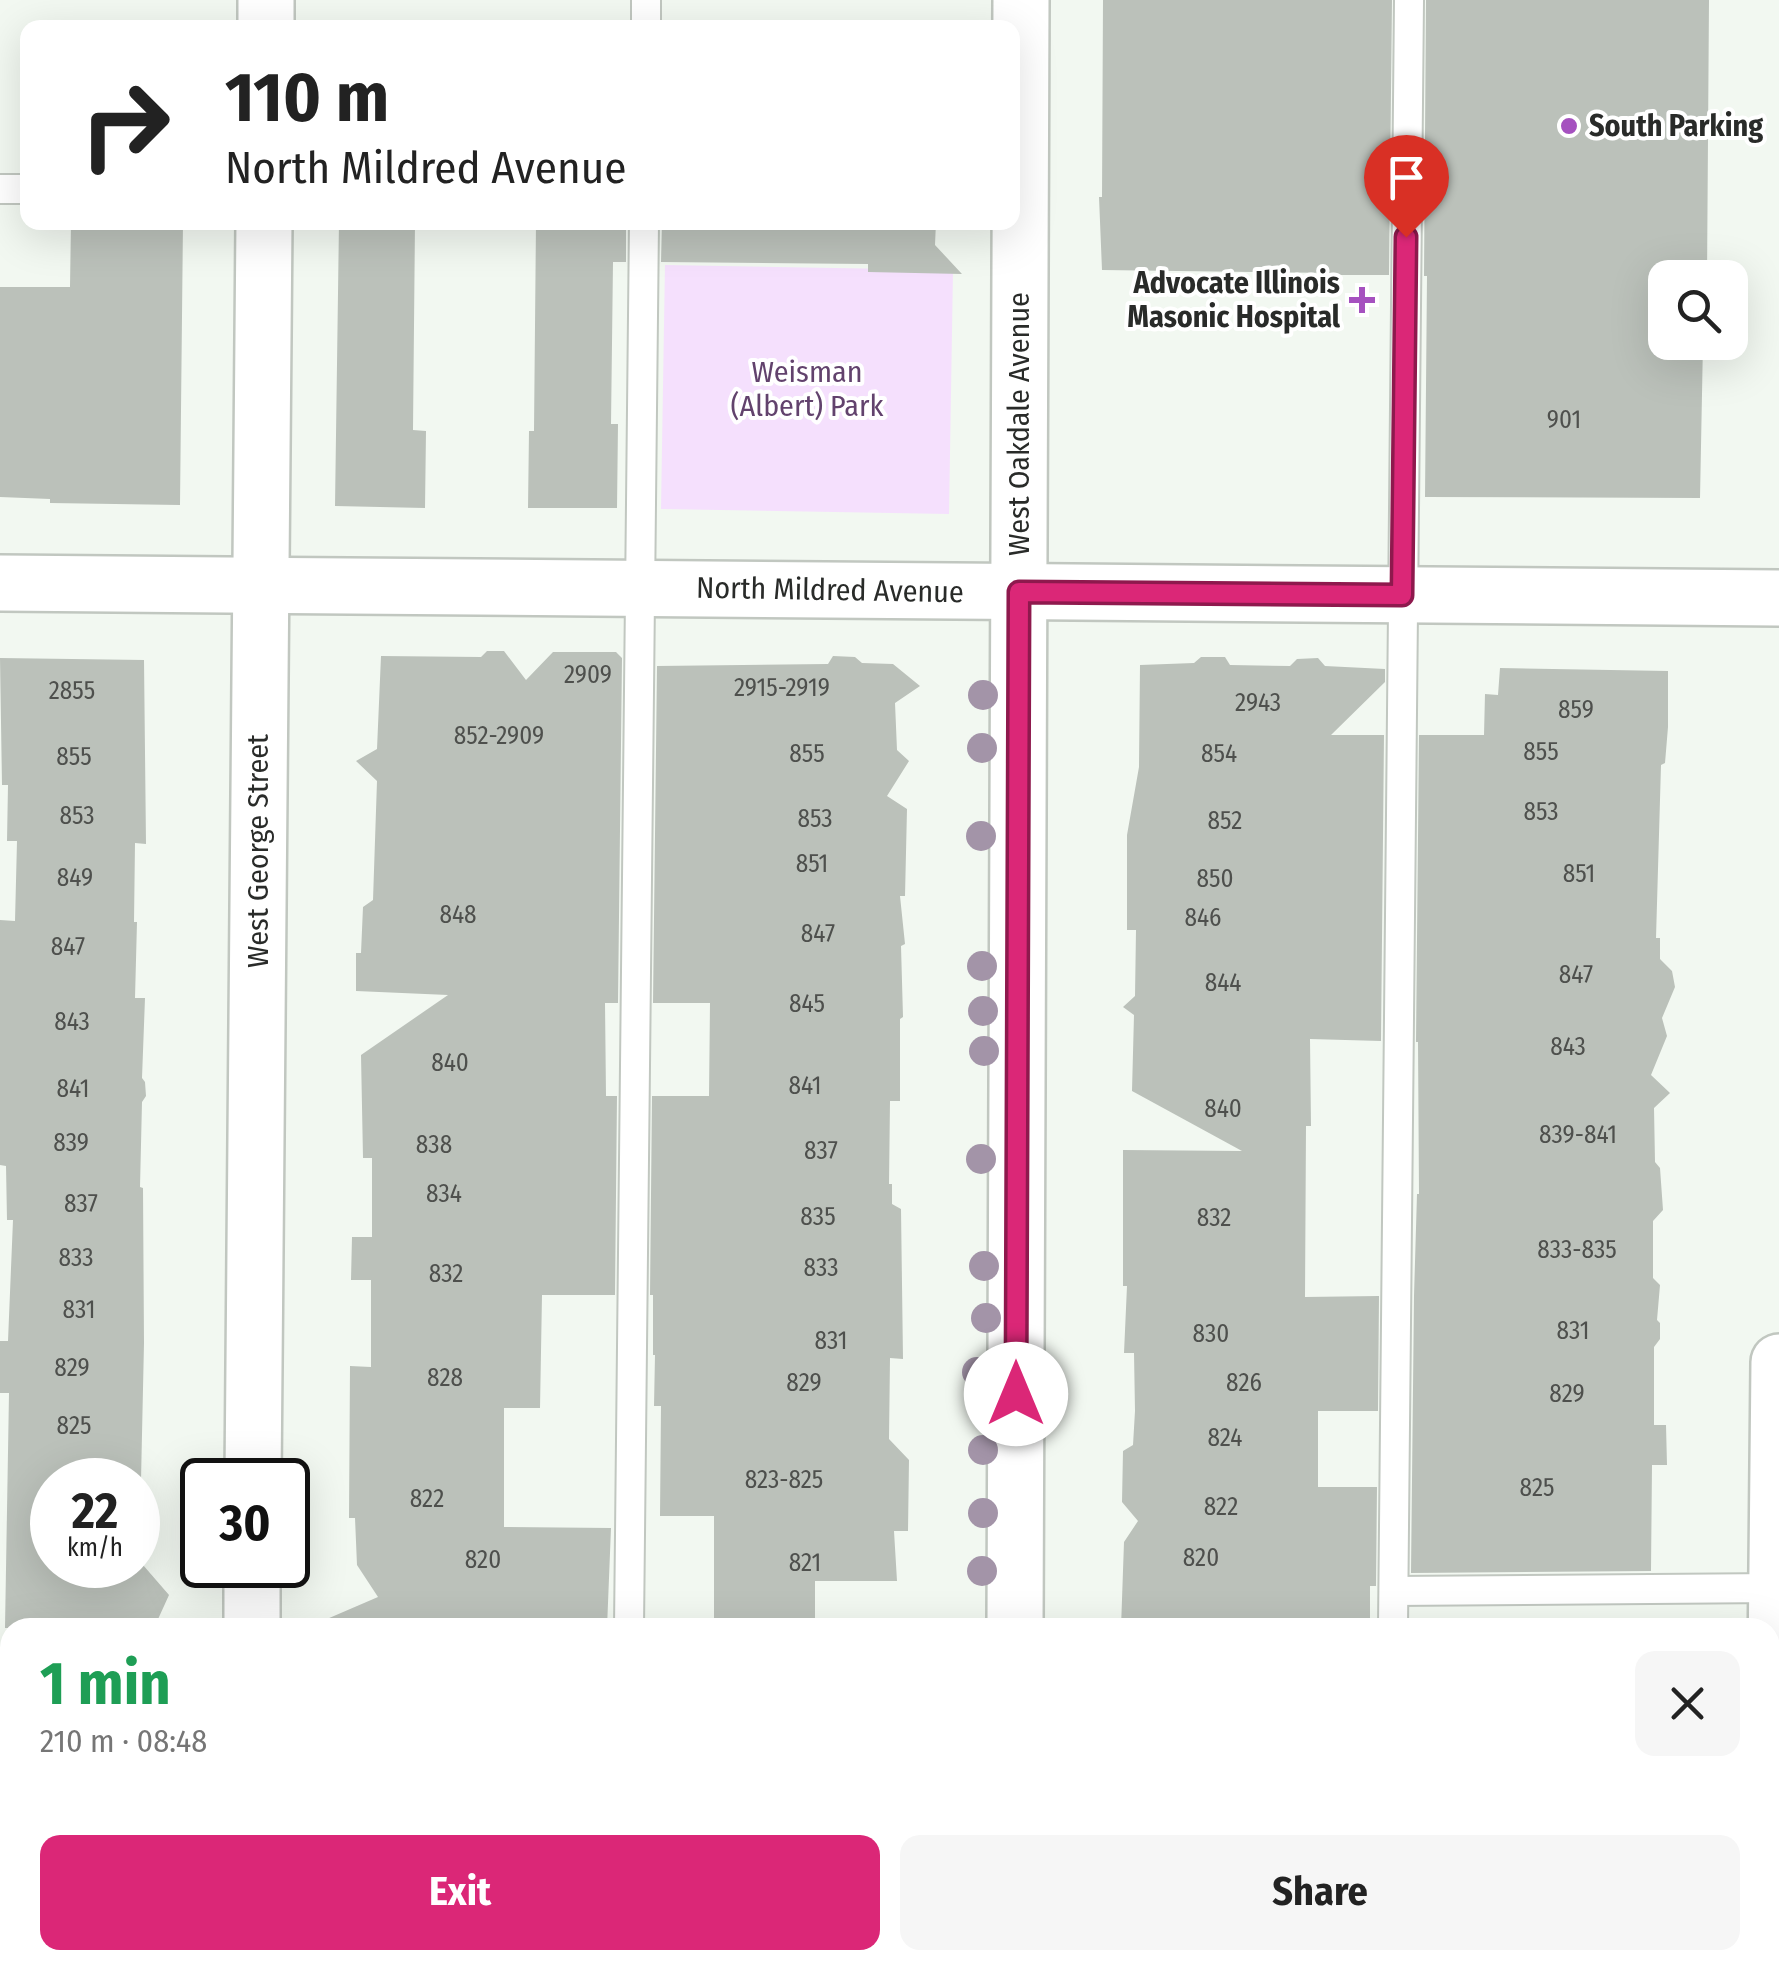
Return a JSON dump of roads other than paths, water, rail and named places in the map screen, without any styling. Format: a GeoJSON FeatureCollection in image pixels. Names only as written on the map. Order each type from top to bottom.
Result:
{"type":"FeatureCollection","features":[{"type":"Feature","properties":{"kind":"street","name":"West Oakdale Avenue"},"geometry":{"type":"LineString","coordinates":[[1015,1618],[1021,0]]}},
{"type":"Feature","properties":{"kind":"street","name":"West George Street"},"geometry":{"type":"LineString","coordinates":[[253,1458],[264,230]]}},
{"type":"Feature","properties":{"kind":"street","name":"North Mildred Avenue"},"geometry":{"type":"LineString","coordinates":[[0,583],[1779,598]]}},
{"type":"Feature","properties":{"kind":"street"},"geometry":{"type":"LineString","coordinates":[[1776,1618],[1779,1362]]}},
{"type":"Feature","properties":{"kind":"street"},"geometry":{"type":"LineString","coordinates":[[252,1588],[252,1618]]}},
{"type":"Feature","properties":{"kind":"lane"},"geometry":{"type":"LineString","coordinates":[[1394,1618],[1408,0]]}},
{"type":"Feature","properties":{"kind":"lane"},"geometry":{"type":"LineString","coordinates":[[629,1618],[644,230]]}},
{"type":"Feature","properties":{"kind":"lane"},"geometry":{"type":"LineString","coordinates":[[1394,1592],[1777,1588]]}},
{"type":"Feature","properties":{"kind":"place","name":"South Parking"},"geometry":{"type":"Point","coordinates":[1569,126]}},
{"type":"Feature","properties":{"kind":"place","name":"Advocate Illinois Masonic Hospital"},"geometry":{"type":"Point","coordinates":[1362,300]}},
{"type":"Feature","properties":{"kind":"park label","name":"Weisman (Albert) Park"},"geometry":{"type":"Point","coordinates":[807,389]}}]}
